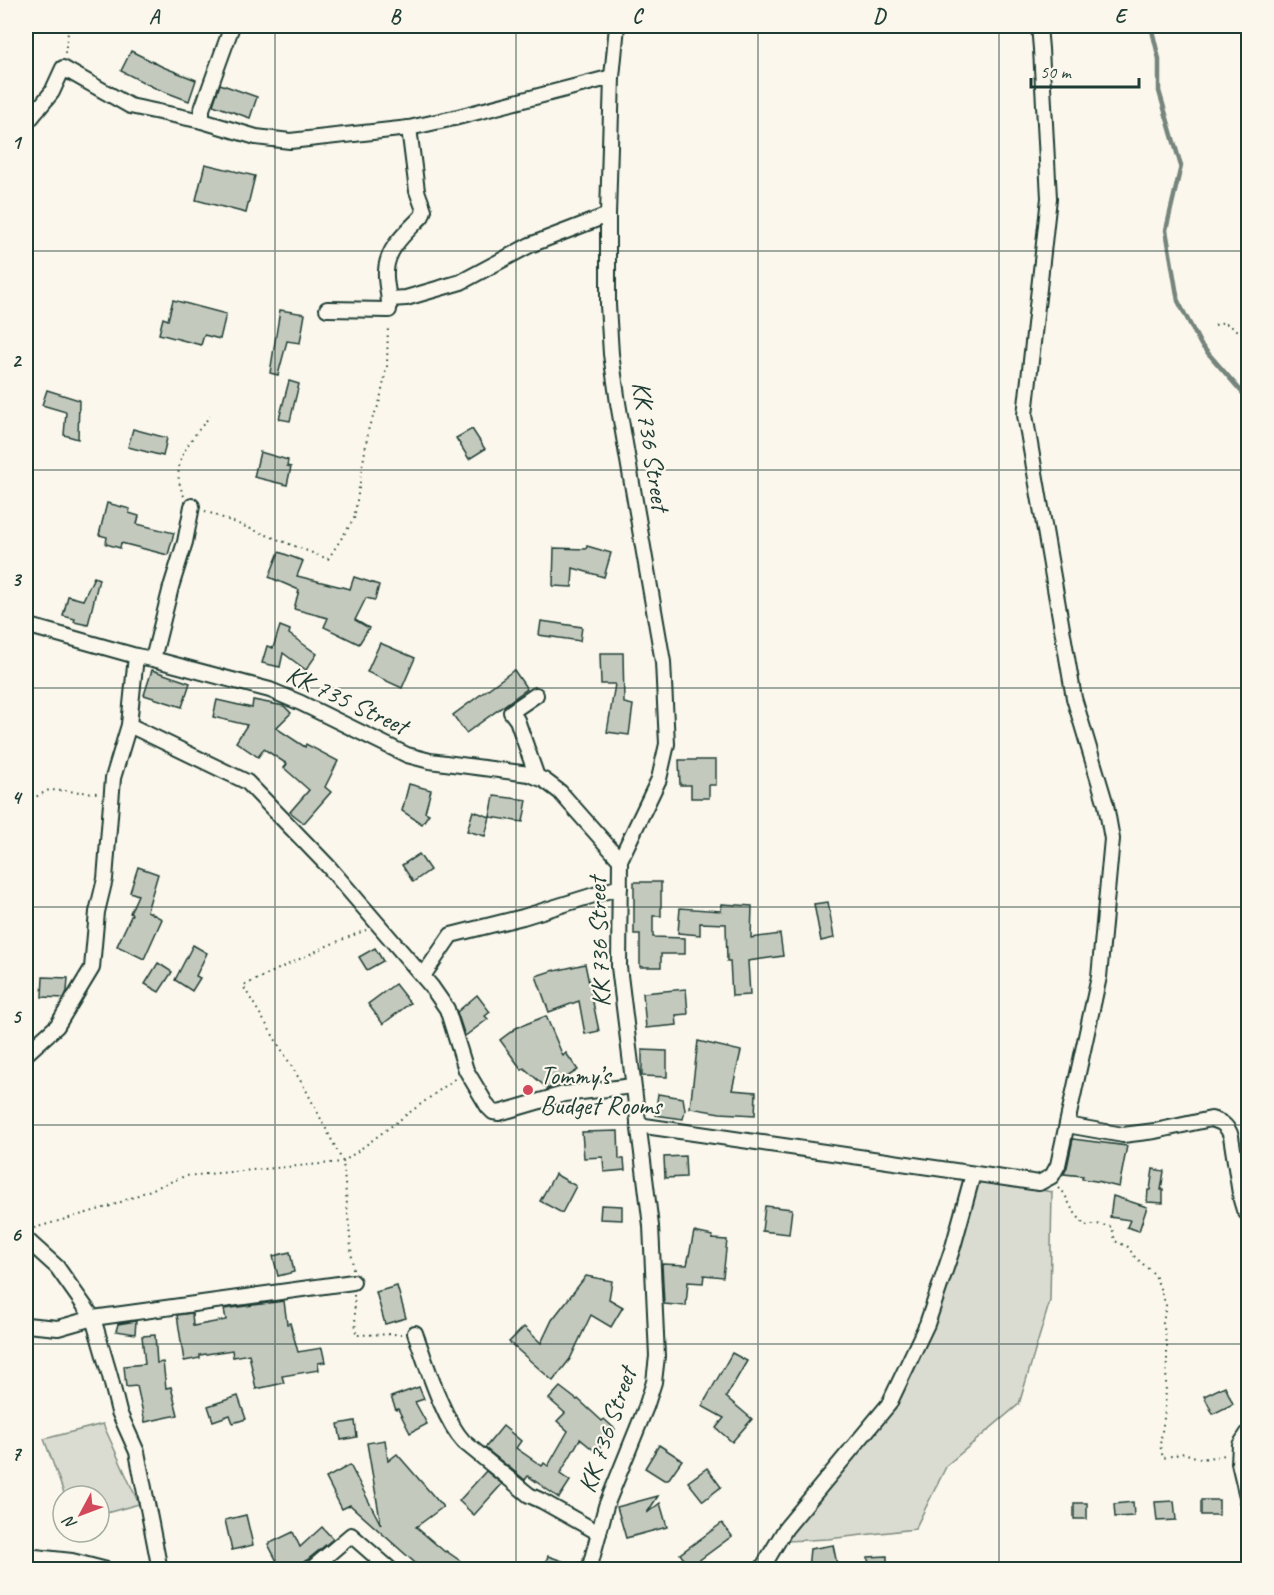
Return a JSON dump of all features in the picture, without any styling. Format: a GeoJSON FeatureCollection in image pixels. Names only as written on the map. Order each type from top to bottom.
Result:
{"type":"FeatureCollection","features":[{"type":"Feature","properties":{"kind":"street"},"geometry":{"type":"LineString","coordinates":[[202,121],[202,109],[232,26]]}},
{"type":"Feature","properties":{"kind":"street","name":"KK 736 Street"},"geometry":{"type":"LineString","coordinates":[[589,1569],[606,1506],[654,1382],[657,1356],[651,1226],[619,967],[620,860],[659,779],[667,744],[663,662],[611,354],[608,305],[608,214],[612,77],[617,26]]}},
{"type":"Feature","properties":{"kind":"street"},"geometry":{"type":"LineString","coordinates":[[638,1125],[1039,1183],[1052,1176],[1058,1165],[1099,977],[1112,839],[1106,805],[1074,698],[1025,416],[1049,198],[1039,26]]}},
{"type":"Feature","properties":{"kind":"street"},"geometry":{"type":"LineString","coordinates":[[26,124],[52,92],[63,68],[130,106],[202,121],[256,137],[290,141],[409,128],[612,77]]}},
{"type":"Feature","properties":{"kind":"street"},"geometry":{"type":"LineString","coordinates":[[389,304],[386,271],[392,248],[422,216],[424,210],[417,190],[409,128]]}},
{"type":"Feature","properties":{"kind":"street"},"geometry":{"type":"LineString","coordinates":[[327,309],[389,304],[461,282],[530,245],[608,214]]}},
{"type":"Feature","properties":{"kind":"street"},"geometry":{"type":"LineString","coordinates":[[153,659],[185,542],[192,506]]}},
{"type":"Feature","properties":{"kind":"street","name":"KK 735 Street"},"geometry":{"type":"LineString","coordinates":[[26,625],[270,690],[407,755],[537,777],[560,792],[620,860]]}},
{"type":"Feature","properties":{"kind":"street"},"geometry":{"type":"LineString","coordinates":[[26,1054],[57,1026],[92,968],[97,912],[105,879],[113,778],[129,725],[136,656]]}},
{"type":"Feature","properties":{"kind":"street"},"geometry":{"type":"LineString","coordinates":[[536,695],[511,712],[517,720],[537,777]]}},
{"type":"Feature","properties":{"kind":"street"},"geometry":{"type":"LineString","coordinates":[[129,725],[247,782],[328,866],[423,976],[447,1009],[465,1071],[493,1112],[499,1113],[564,1094],[633,1086]]}},
{"type":"Feature","properties":{"kind":"street"},"geometry":{"type":"LineString","coordinates":[[423,976],[451,935],[523,917],[620,887]]}},
{"type":"Feature","properties":{"kind":"street"},"geometry":{"type":"LineString","coordinates":[[1066,1125],[1123,1135],[1211,1119],[1220,1122],[1227,1127],[1232,1136],[1241,1200],[1248,1215]]}},
{"type":"Feature","properties":{"kind":"street"},"geometry":{"type":"LineString","coordinates":[[761,1569],[786,1528],[889,1404],[927,1324],[973,1174]]}},
{"type":"Feature","properties":{"kind":"street"},"geometry":{"type":"LineString","coordinates":[[26,1239],[57,1266],[93,1318],[119,1412],[137,1452],[160,1569]]}},
{"type":"Feature","properties":{"kind":"street"},"geometry":{"type":"LineString","coordinates":[[26,1326],[58,1328],[93,1318],[353,1282]]}},
{"type":"Feature","properties":{"kind":"street"},"geometry":{"type":"LineString","coordinates":[[415,1333],[433,1382],[457,1434],[529,1495],[599,1533]]}},
{"type":"Feature","properties":{"kind":"street"},"geometry":{"type":"LineString","coordinates":[[1248,1433],[1240,1445],[1239,1452],[1239,1463],[1248,1501]]}},
{"type":"Feature","properties":{"kind":"street"},"geometry":{"type":"LineString","coordinates":[[310,1569],[351,1535],[391,1569]]}},
{"type":"Feature","properties":{"kind":"street"},"geometry":{"type":"LineString","coordinates":[[26,1556],[107,1569]]}},
{"type":"Feature","properties":{"kind":"path"},"geometry":{"type":"LineString","coordinates":[[58,26],[68,32]]}},
{"type":"Feature","properties":{"kind":"path"},"geometry":{"type":"LineString","coordinates":[[63,68],[69,26]]}},
{"type":"Feature","properties":{"kind":"path"},"geometry":{"type":"LineString","coordinates":[[210,416],[188,444],[177,470],[178,482],[184,496],[192,506],[328,559],[354,519],[369,426],[379,404],[387,367],[389,304]]}},
{"type":"Feature","properties":{"kind":"path"},"geometry":{"type":"LineString","coordinates":[[1215,325],[1224,322],[1248,337]]}},
{"type":"Feature","properties":{"kind":"path"},"geometry":{"type":"LineString","coordinates":[[26,802],[49,790],[112,794]]}},
{"type":"Feature","properties":{"kind":"path"},"geometry":{"type":"LineString","coordinates":[[378,924],[243,986],[306,1090],[343,1162],[356,1335],[415,1333]]}},
{"type":"Feature","properties":{"kind":"path"},"geometry":{"type":"LineString","coordinates":[[26,1230],[111,1206],[185,1176],[343,1162],[465,1071]]}},
{"type":"Feature","properties":{"kind":"path"},"geometry":{"type":"LineString","coordinates":[[1042,1181],[1056,1186],[1064,1193],[1084,1226],[1097,1224],[1112,1227],[1115,1241],[1128,1247],[1134,1256],[1155,1275],[1166,1305],[1163,1323],[1167,1351],[1165,1411],[1160,1445],[1163,1458],[1184,1453],[1201,1459],[1239,1452]]}},
{"type":"Feature","properties":{"kind":"shaded area"},"geometry":{"type":"Polygon","coordinates":[[[979,1179],[1052,1192],[1050,1301],[1019,1404],[947,1465],[915,1529],[828,1539],[787,1541],[801,1517],[861,1437],[895,1410],[920,1358],[952,1267],[979,1179]]]}},
{"type":"Feature","properties":{"kind":"shaded area"},"geometry":{"type":"Polygon","coordinates":[[[103,1424],[139,1504],[111,1512],[111,1484],[61,1484],[44,1439],[103,1424]]]}},
{"type":"Feature","properties":{"kind":"building"},"geometry":{"type":"Polygon","coordinates":[[[131,51],[196,80],[189,101],[155,88],[121,71],[131,51]]]}},
{"type":"Feature","properties":{"kind":"building"},"geometry":{"type":"Polygon","coordinates":[[[220,84],[257,97],[250,118],[213,105],[220,84]]]}},
{"type":"Feature","properties":{"kind":"building"},"geometry":{"type":"Polygon","coordinates":[[[205,164],[255,176],[246,213],[196,200],[205,164]]]}},
{"type":"Feature","properties":{"kind":"building"},"geometry":{"type":"Polygon","coordinates":[[[173,300],[226,314],[220,339],[204,335],[201,345],[159,334],[163,318],[168,320],[173,300]]]}},
{"type":"Feature","properties":{"kind":"building"},"geometry":{"type":"Polygon","coordinates":[[[280,310],[305,314],[300,343],[287,341],[278,375],[270,373],[280,310]]]}},
{"type":"Feature","properties":{"kind":"building"},"geometry":{"type":"Polygon","coordinates":[[[289,381],[299,384],[290,421],[279,419],[289,381]]]}},
{"type":"Feature","properties":{"kind":"building"},"geometry":{"type":"Polygon","coordinates":[[[47,390],[79,400],[78,439],[64,435],[66,412],[42,405],[47,390]]]}},
{"type":"Feature","properties":{"kind":"building"},"geometry":{"type":"Polygon","coordinates":[[[133,429],[167,438],[163,456],[128,447],[133,429]]]}},
{"type":"Feature","properties":{"kind":"building"},"geometry":{"type":"Polygon","coordinates":[[[472,429],[485,449],[469,459],[456,438],[472,429]]]}},
{"type":"Feature","properties":{"kind":"building"},"geometry":{"type":"Polygon","coordinates":[[[260,452],[288,460],[287,466],[291,467],[287,485],[254,477],[260,452]]]}},
{"type":"Feature","properties":{"kind":"building"},"geometry":{"type":"Polygon","coordinates":[[[107,503],[130,509],[129,513],[139,516],[137,524],[174,533],[168,555],[121,543],[120,548],[106,544],[107,537],[99,535],[107,503]]]}},
{"type":"Feature","properties":{"kind":"building"},"geometry":{"type":"Polygon","coordinates":[[[587,546],[611,553],[604,577],[573,568],[572,587],[553,586],[554,548],[586,549],[587,546]]]}},
{"type":"Feature","properties":{"kind":"building"},"geometry":{"type":"Polygon","coordinates":[[[279,552],[303,561],[297,576],[350,589],[354,577],[379,585],[375,600],[366,598],[355,620],[369,628],[359,644],[324,627],[328,618],[294,609],[299,590],[269,577],[279,552]]]}},
{"type":"Feature","properties":{"kind":"building"},"geometry":{"type":"Polygon","coordinates":[[[94,577],[99,579],[88,625],[74,622],[75,619],[63,616],[68,596],[83,600],[94,577]]]}},
{"type":"Feature","properties":{"kind":"building"},"geometry":{"type":"Polygon","coordinates":[[[541,621],[582,627],[580,641],[539,635],[541,621]]]}},
{"type":"Feature","properties":{"kind":"building"},"geometry":{"type":"Polygon","coordinates":[[[280,626],[290,630],[289,634],[317,654],[306,670],[283,653],[280,667],[262,663],[267,646],[273,648],[280,626]]]}},
{"type":"Feature","properties":{"kind":"building"},"geometry":{"type":"Polygon","coordinates":[[[380,643],[415,658],[402,688],[367,672],[380,643]]]}},
{"type":"Feature","properties":{"kind":"building"},"geometry":{"type":"Polygon","coordinates":[[[600,653],[623,653],[624,703],[633,705],[629,735],[607,732],[615,684],[601,684],[600,653]]]}},
{"type":"Feature","properties":{"kind":"building"},"geometry":{"type":"Polygon","coordinates":[[[152,670],[190,683],[182,707],[144,695],[152,670]]]}},
{"type":"Feature","properties":{"kind":"building"},"geometry":{"type":"Polygon","coordinates":[[[514,670],[527,689],[466,733],[453,715],[514,670]]]}},
{"type":"Feature","properties":{"kind":"building"},"geometry":{"type":"Polygon","coordinates":[[[217,700],[252,708],[253,700],[284,706],[291,713],[276,728],[305,747],[306,744],[338,761],[325,787],[331,792],[304,823],[290,812],[309,790],[284,768],[287,764],[264,749],[258,757],[236,742],[247,725],[213,717],[217,700]]]}},
{"type":"Feature","properties":{"kind":"building"},"geometry":{"type":"Polygon","coordinates":[[[679,760],[716,760],[716,785],[709,785],[709,798],[691,798],[691,785],[680,785],[679,760]]]}},
{"type":"Feature","properties":{"kind":"building"},"geometry":{"type":"Polygon","coordinates":[[[409,784],[431,790],[425,812],[429,814],[422,824],[402,811],[409,784]]]}},
{"type":"Feature","properties":{"kind":"building"},"geometry":{"type":"Polygon","coordinates":[[[494,796],[527,800],[523,822],[490,817],[494,796]]]}},
{"type":"Feature","properties":{"kind":"building"},"geometry":{"type":"Polygon","coordinates":[[[473,811],[490,817],[485,836],[467,831],[473,811]]]}},
{"type":"Feature","properties":{"kind":"building"},"geometry":{"type":"Polygon","coordinates":[[[419,854],[430,870],[413,882],[402,865],[419,854]]]}},
{"type":"Feature","properties":{"kind":"building"},"geometry":{"type":"Polygon","coordinates":[[[138,867],[158,874],[147,911],[162,919],[144,959],[117,946],[138,895],[130,892],[138,867]]]}},
{"type":"Feature","properties":{"kind":"building"},"geometry":{"type":"Polygon","coordinates":[[[634,882],[661,882],[661,916],[653,916],[653,937],[685,938],[685,954],[661,954],[661,967],[640,967],[640,934],[634,934],[634,882]]]}},
{"type":"Feature","properties":{"kind":"building"},"geometry":{"type":"Polygon","coordinates":[[[828,902],[834,938],[821,941],[814,904],[828,902]]]}},
{"type":"Feature","properties":{"kind":"building"},"geometry":{"type":"Polygon","coordinates":[[[722,904],[752,906],[751,938],[780,934],[783,956],[748,961],[750,995],[732,996],[730,961],[727,961],[726,924],[700,923],[700,935],[678,933],[680,908],[721,911],[722,904]]]}},
{"type":"Feature","properties":{"kind":"building"},"geometry":{"type":"Polygon","coordinates":[[[193,945],[207,953],[196,976],[200,978],[192,991],[175,980],[193,945]]]}},
{"type":"Feature","properties":{"kind":"building"},"geometry":{"type":"Polygon","coordinates":[[[375,948],[383,961],[367,970],[359,957],[375,948]]]}},
{"type":"Feature","properties":{"kind":"building"},"geometry":{"type":"Polygon","coordinates":[[[158,963],[172,972],[159,992],[145,984],[158,963]]]}},
{"type":"Feature","properties":{"kind":"building"},"geometry":{"type":"Polygon","coordinates":[[[585,964],[599,1031],[585,1034],[579,1001],[549,1012],[536,976],[585,964]]]}},
{"type":"Feature","properties":{"kind":"building"},"geometry":{"type":"Polygon","coordinates":[[[43,977],[68,978],[64,998],[42,997],[43,977]]]}},
{"type":"Feature","properties":{"kind":"building"},"geometry":{"type":"Polygon","coordinates":[[[395,984],[410,1003],[383,1024],[368,1004],[395,984]]]}},
{"type":"Feature","properties":{"kind":"building"},"geometry":{"type":"Polygon","coordinates":[[[686,989],[688,1014],[676,1015],[677,1025],[646,1028],[643,993],[686,989]]]}},
{"type":"Feature","properties":{"kind":"building"},"geometry":{"type":"Polygon","coordinates":[[[477,995],[490,1012],[485,1016],[488,1019],[465,1036],[457,1012],[477,995]]]}},
{"type":"Feature","properties":{"kind":"building"},"geometry":{"type":"Polygon","coordinates":[[[546,1016],[563,1056],[566,1053],[578,1070],[548,1089],[524,1068],[522,1070],[500,1040],[516,1028],[546,1016]]]}},
{"type":"Feature","properties":{"kind":"building"},"geometry":{"type":"Polygon","coordinates":[[[698,1041],[741,1051],[732,1090],[756,1092],[755,1115],[690,1108],[698,1041]]]}},
{"type":"Feature","properties":{"kind":"building"},"geometry":{"type":"Polygon","coordinates":[[[642,1050],[667,1051],[667,1077],[642,1076],[642,1050]]]}},
{"type":"Feature","properties":{"kind":"building"},"geometry":{"type":"Polygon","coordinates":[[[658,1094],[683,1098],[685,1110],[683,1119],[655,1115],[658,1094]]]}},
{"type":"Feature","properties":{"kind":"building"},"geometry":{"type":"Polygon","coordinates":[[[618,1131],[619,1159],[624,1159],[625,1170],[604,1172],[603,1157],[584,1158],[582,1132],[618,1131]]]}},
{"type":"Feature","properties":{"kind":"building"},"geometry":{"type":"Polygon","coordinates":[[[1073,1139],[1127,1146],[1119,1187],[1082,1179],[1083,1176],[1064,1174],[1073,1139]]]}},
{"type":"Feature","properties":{"kind":"building"},"geometry":{"type":"Polygon","coordinates":[[[685,1156],[686,1177],[665,1178],[664,1157],[685,1156]]]}},
{"type":"Feature","properties":{"kind":"building"},"geometry":{"type":"Polygon","coordinates":[[[1153,1169],[1164,1171],[1161,1190],[1163,1190],[1163,1203],[1147,1202],[1153,1169]]]}},
{"type":"Feature","properties":{"kind":"building"},"geometry":{"type":"Polygon","coordinates":[[[555,1174],[576,1186],[562,1213],[540,1201],[555,1174]]]}},
{"type":"Feature","properties":{"kind":"building"},"geometry":{"type":"Polygon","coordinates":[[[1113,1196],[1147,1207],[1139,1231],[1127,1227],[1130,1220],[1110,1217],[1113,1196]]]}},
{"type":"Feature","properties":{"kind":"building"},"geometry":{"type":"Polygon","coordinates":[[[601,1205],[622,1206],[622,1220],[600,1219],[601,1205]]]}},
{"type":"Feature","properties":{"kind":"building"},"geometry":{"type":"Polygon","coordinates":[[[765,1206],[792,1209],[789,1234],[762,1231],[765,1206]]]}},
{"type":"Feature","properties":{"kind":"building"},"geometry":{"type":"Polygon","coordinates":[[[694,1232],[713,1236],[712,1239],[727,1240],[723,1277],[704,1275],[703,1283],[688,1282],[686,1306],[664,1304],[662,1264],[687,1265],[694,1232]]]}},
{"type":"Feature","properties":{"kind":"building"},"geometry":{"type":"Polygon","coordinates":[[[290,1252],[294,1272],[278,1276],[273,1256],[290,1252]]]}},
{"type":"Feature","properties":{"kind":"building"},"geometry":{"type":"Polygon","coordinates":[[[586,1276],[612,1281],[609,1299],[623,1307],[611,1327],[591,1315],[570,1359],[553,1381],[509,1342],[524,1327],[541,1343],[552,1320],[586,1276]]]}},
{"type":"Feature","properties":{"kind":"building"},"geometry":{"type":"Polygon","coordinates":[[[397,1286],[406,1318],[385,1324],[376,1292],[397,1286]]]}},
{"type":"Feature","properties":{"kind":"building"},"geometry":{"type":"Polygon","coordinates":[[[284,1301],[287,1324],[290,1323],[298,1352],[322,1348],[325,1362],[318,1363],[319,1370],[282,1376],[284,1383],[256,1389],[249,1354],[233,1357],[232,1350],[200,1355],[200,1358],[184,1361],[177,1315],[192,1313],[193,1326],[226,1320],[224,1309],[284,1301]]]}},
{"type":"Feature","properties":{"kind":"building"},"geometry":{"type":"Polygon","coordinates":[[[136,1321],[135,1334],[116,1331],[118,1324],[136,1321]]]}},
{"type":"Feature","properties":{"kind":"building"},"geometry":{"type":"Polygon","coordinates":[[[155,1335],[157,1363],[163,1362],[166,1388],[171,1387],[178,1415],[145,1422],[137,1386],[126,1387],[124,1366],[145,1364],[142,1336],[155,1335]]]}},
{"type":"Feature","properties":{"kind":"building"},"geometry":{"type":"Polygon","coordinates":[[[732,1353],[747,1361],[726,1397],[752,1419],[732,1442],[716,1428],[724,1418],[702,1406],[732,1353]]]}},
{"type":"Feature","properties":{"kind":"building"},"geometry":{"type":"Polygon","coordinates":[[[1225,1386],[1233,1404],[1213,1414],[1204,1396],[1225,1386]]]}},
{"type":"Feature","properties":{"kind":"building"},"geometry":{"type":"Polygon","coordinates":[[[419,1387],[424,1399],[415,1402],[427,1424],[410,1433],[391,1397],[419,1387]]]}},
{"type":"Feature","properties":{"kind":"building"},"geometry":{"type":"Polygon","coordinates":[[[560,1387],[615,1429],[596,1452],[580,1439],[560,1474],[570,1481],[559,1498],[528,1476],[525,1480],[485,1448],[503,1426],[521,1441],[516,1448],[542,1466],[544,1463],[548,1466],[568,1431],[557,1421],[565,1413],[549,1399],[560,1387]]]}},
{"type":"Feature","properties":{"kind":"building"},"geometry":{"type":"Polygon","coordinates":[[[238,1396],[246,1419],[233,1423],[230,1415],[213,1421],[208,1406],[238,1396]]]}},
{"type":"Feature","properties":{"kind":"building"},"geometry":{"type":"Polygon","coordinates":[[[355,1421],[357,1437],[341,1440],[338,1424],[355,1421]]]}},
{"type":"Feature","properties":{"kind":"building"},"geometry":{"type":"Polygon","coordinates":[[[385,1440],[388,1461],[397,1454],[443,1507],[416,1527],[445,1552],[472,1569],[422,1569],[350,1505],[342,1509],[326,1478],[350,1465],[381,1525],[367,1443],[385,1440]]]}},
{"type":"Feature","properties":{"kind":"building"},"geometry":{"type":"Polygon","coordinates":[[[659,1445],[682,1460],[668,1480],[664,1480],[645,1468],[659,1445]]]}},
{"type":"Feature","properties":{"kind":"building"},"geometry":{"type":"Polygon","coordinates":[[[707,1468],[721,1487],[703,1501],[688,1482],[707,1468]]]}},
{"type":"Feature","properties":{"kind":"building"},"geometry":{"type":"Polygon","coordinates":[[[486,1471],[502,1484],[474,1515],[459,1501],[486,1471]]]}},
{"type":"Feature","properties":{"kind":"building"},"geometry":{"type":"Polygon","coordinates":[[[658,1496],[647,1513],[660,1503],[667,1527],[626,1538],[617,1507],[658,1496]]]}},
{"type":"Feature","properties":{"kind":"building"},"geometry":{"type":"Polygon","coordinates":[[[1201,1500],[1219,1500],[1219,1515],[1201,1515],[1201,1500]]]}},
{"type":"Feature","properties":{"kind":"building"},"geometry":{"type":"Polygon","coordinates":[[[1174,1501],[1176,1520],[1157,1521],[1155,1502],[1174,1501]]]}},
{"type":"Feature","properties":{"kind":"building"},"geometry":{"type":"Polygon","coordinates":[[[1133,1502],[1134,1516],[1115,1517],[1114,1504],[1133,1502]]]}},
{"type":"Feature","properties":{"kind":"building"},"geometry":{"type":"Polygon","coordinates":[[[1074,1503],[1087,1503],[1087,1519],[1074,1519],[1074,1503]]]}},
{"type":"Feature","properties":{"kind":"building"},"geometry":{"type":"Polygon","coordinates":[[[246,1515],[253,1545],[232,1550],[225,1520],[246,1515]]]}},
{"type":"Feature","properties":{"kind":"building"},"geometry":{"type":"Polygon","coordinates":[[[722,1523],[732,1536],[690,1567],[680,1554],[722,1523]]]}},
{"type":"Feature","properties":{"kind":"building"},"geometry":{"type":"Polygon","coordinates":[[[322,1527],[333,1539],[307,1560],[289,1569],[281,1569],[268,1544],[293,1532],[300,1547],[322,1527]]]}},
{"type":"Feature","properties":{"kind":"building"},"geometry":{"type":"Polygon","coordinates":[[[833,1545],[838,1569],[808,1569],[810,1549],[833,1545]]]}},
{"type":"Feature","properties":{"kind":"building"},"geometry":{"type":"Polygon","coordinates":[[[548,1556],[580,1567],[580,1569],[543,1569],[548,1556]]]}},
{"type":"Feature","properties":{"kind":"building"},"geometry":{"type":"Polygon","coordinates":[[[887,1556],[887,1569],[869,1569],[868,1557],[887,1556]]]}},
{"type":"Feature","properties":{"kind":"waterway"},"geometry":{"type":"LineString","coordinates":[[1151,26],[1159,59],[1159,91],[1181,166],[1166,230],[1178,301],[1201,345],[1248,401]]}},
{"type":"Feature","properties":{"kind":"place","name":"Tommy’s Budget Rooms"},"geometry":{"type":"Point","coordinates":[528,1090]}}]}
